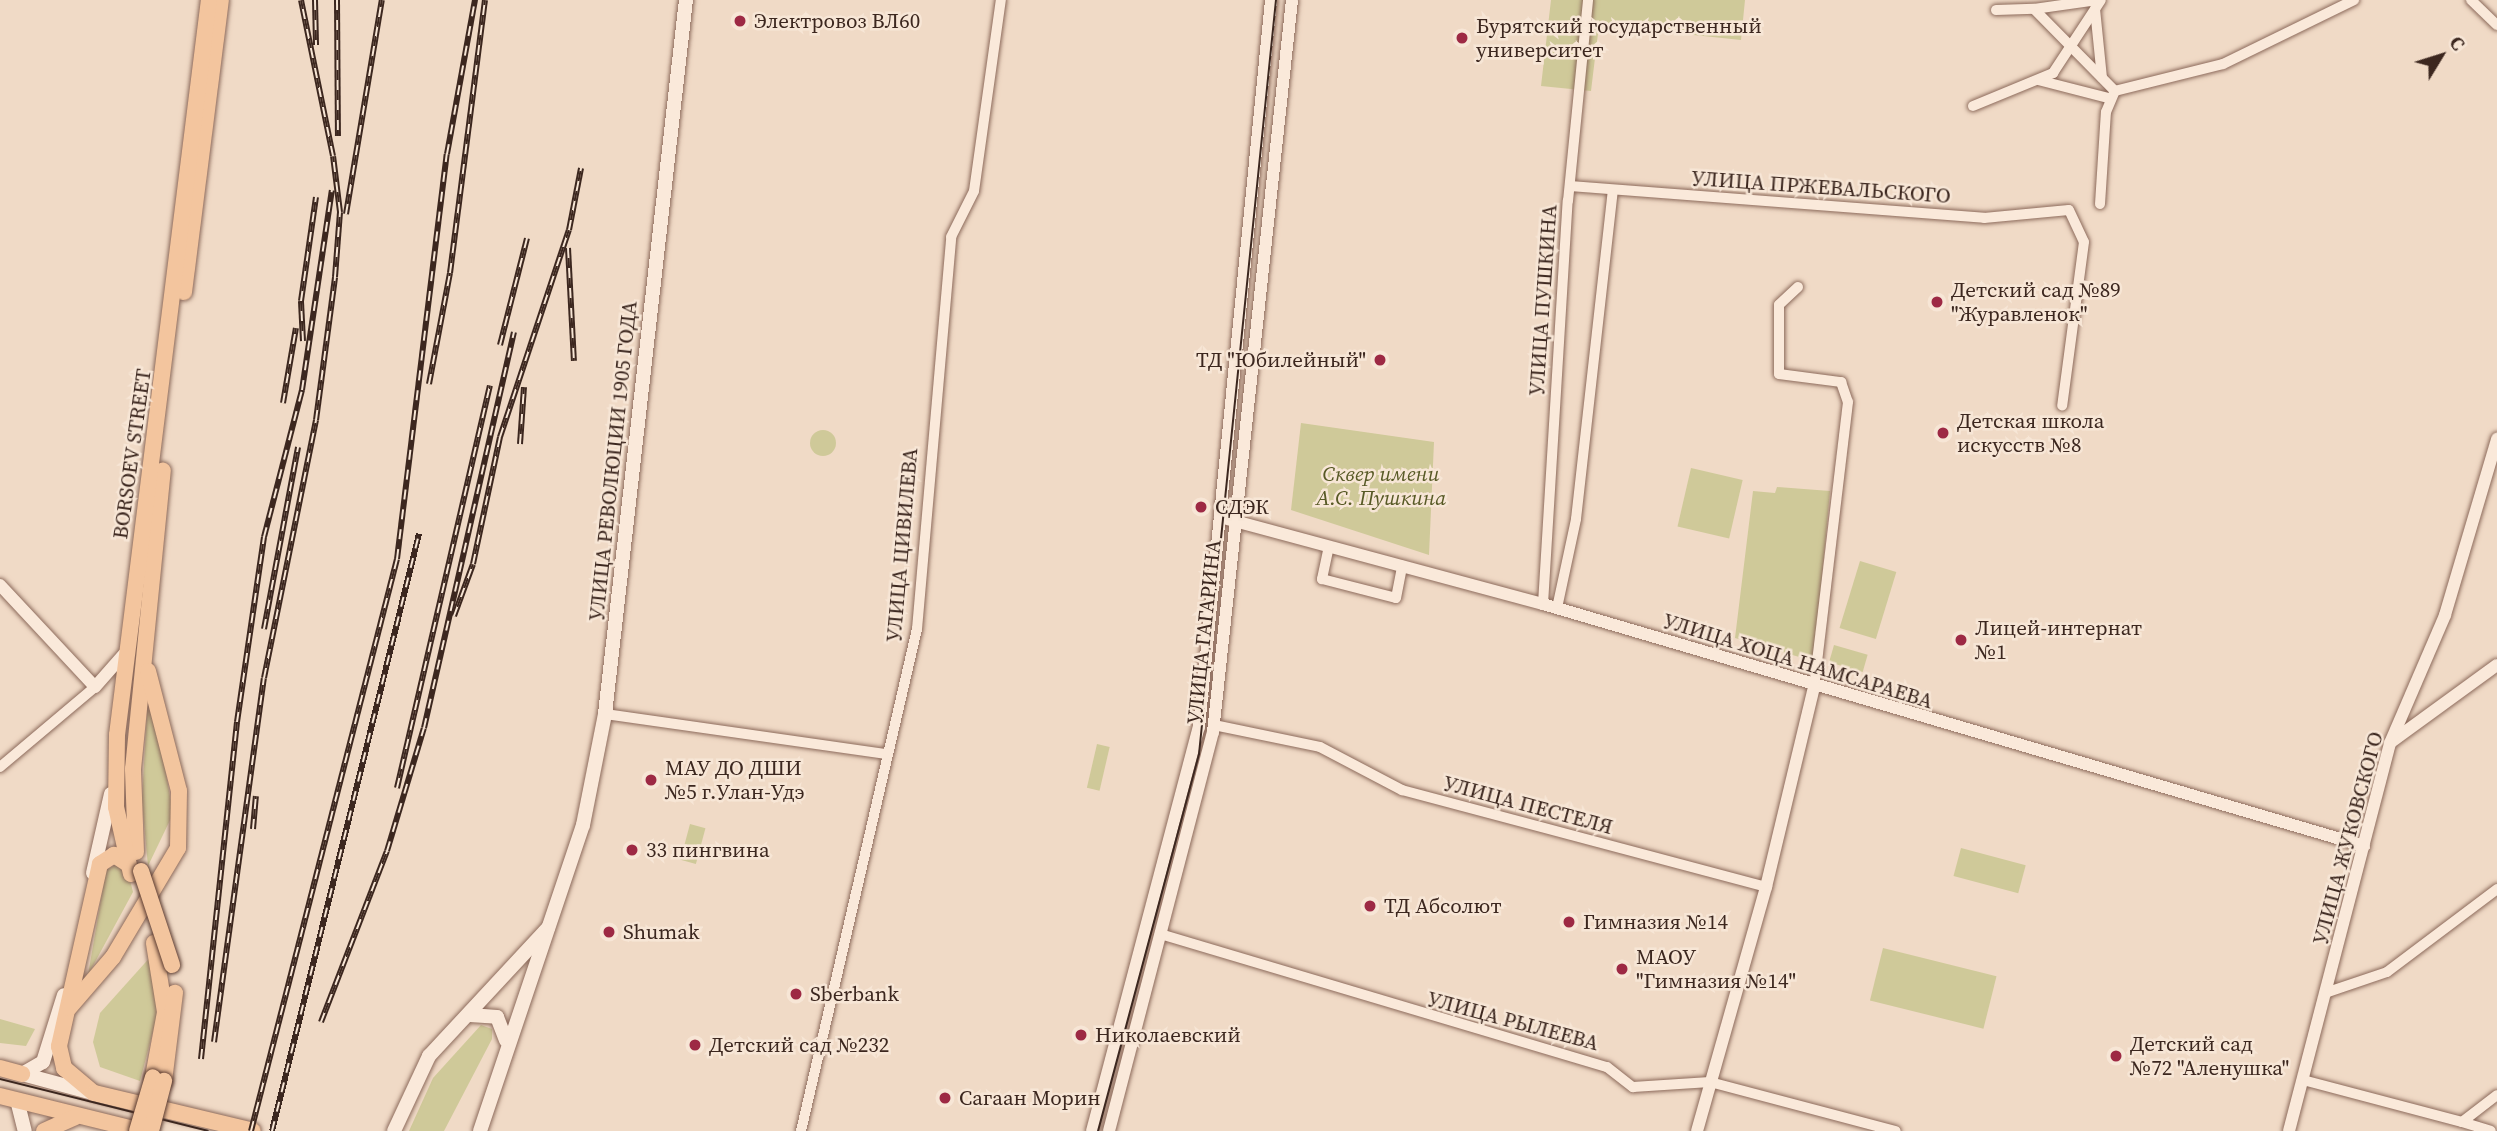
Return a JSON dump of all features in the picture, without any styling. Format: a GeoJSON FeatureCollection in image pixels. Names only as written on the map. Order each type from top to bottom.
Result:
{"type":"FeatureCollection","features":[{"type":"Feature","properties":{"kind":"main road","name":"BORSOEV STREET"},"geometry":{"type":"LineString","coordinates":[[139,1131],[159,1079],[165,1012],[154,943],[134,870],[114,772],[209,0]]}},
{"type":"Feature","properties":{"kind":"main road","name":"BORSOEV STREET"},"geometry":{"type":"LineString","coordinates":[[134,870],[130,802],[147,668],[176,354],[221,0]]}},
{"type":"Feature","properties":{"kind":"main road","name":"УЛИЦА РЕВОЛЮЦИИ 1905 ГОДА"},"geometry":{"type":"LineString","coordinates":[[480,1131],[506,1040],[554,922],[583,825],[605,714],[686,0]]}},
{"type":"Feature","properties":{"kind":"main road","name":"BORSOEV STREET"},"geometry":{"type":"LineString","coordinates":[[147,668],[179,791],[178,848],[113,957],[69,1003],[59,1046],[64,1068],[94,1093],[253,1131]]}},
{"type":"Feature","properties":{"kind":"main road"},"geometry":{"type":"LineString","coordinates":[[22,1074],[43,1062],[71,970],[114,772]]}},
{"type":"Feature","properties":{"kind":"main road"},"geometry":{"type":"LineString","coordinates":[[69,1003],[100,864],[114,855],[134,870],[172,965],[176,1021],[159,1079],[150,1131]]}},
{"type":"Feature","properties":{"kind":"main road","name":"УЛИЦА РЕВОЛЮЦИИ 1905 ГОДА"},"geometry":{"type":"LineString","coordinates":[[394,1131],[414,1078],[554,922]]}},
{"type":"Feature","properties":{"kind":"main road"},"geometry":{"type":"LineString","coordinates":[[469,1015],[481,1011],[498,1017],[506,1040]]}},
{"type":"Feature","properties":{"kind":"main road"},"geometry":{"type":"LineString","coordinates":[[0,1068],[94,1093]]}},
{"type":"Feature","properties":{"kind":"main road"},"geometry":{"type":"LineString","coordinates":[[0,1096],[139,1131]]}},
{"type":"Feature","properties":{"kind":"main road"},"geometry":{"type":"LineString","coordinates":[[17,1100],[25,1131]]}},
{"type":"Feature","properties":{"kind":"main road"},"geometry":{"type":"LineString","coordinates":[[44,1131],[81,1116]]}},
{"type":"Feature","properties":{"kind":"street","name":"УЛИЦА ЦИВИЛЕВА"},"geometry":{"type":"LineString","coordinates":[[801,1131],[917,629],[951,237],[974,191],[1001,0]]}},
{"type":"Feature","properties":{"kind":"street","name":"УЛИЦА ГАГАРИНА"},"geometry":{"type":"LineString","coordinates":[[1092,1131],[1192,764],[1220,517],[1271,0]]}},
{"type":"Feature","properties":{"kind":"street","name":"УЛИЦА ГАГАРИНА"},"geometry":{"type":"LineString","coordinates":[[1109,1131],[1214,725],[1292,0]]}},
{"type":"Feature","properties":{"kind":"street","name":"УЛИЦА ПУШКИНА"},"geometry":{"type":"LineString","coordinates":[[1543,604],[1568,201],[1588,0]]}},
{"type":"Feature","properties":{"kind":"street"},"geometry":{"type":"LineString","coordinates":[[2038,80],[2112,95],[2223,64],[2354,0]]}},
{"type":"Feature","properties":{"kind":"street"},"geometry":{"type":"LineString","coordinates":[[2471,0],[2497,25]]}},
{"type":"Feature","properties":{"kind":"street"},"geometry":{"type":"LineString","coordinates":[[2098,3],[2102,78]]}},
{"type":"Feature","properties":{"kind":"street"},"geometry":{"type":"LineString","coordinates":[[1996,10],[2098,3]]}},
{"type":"Feature","properties":{"kind":"street"},"geometry":{"type":"LineString","coordinates":[[1973,106],[2053,73],[2098,3]]}},
{"type":"Feature","properties":{"kind":"street"},"geometry":{"type":"LineString","coordinates":[[2034,9],[2102,78],[2112,95],[2100,204]]}},
{"type":"Feature","properties":{"kind":"street","name":"УЛИЦА ПРЖЕВАЛЬСКОГО"},"geometry":{"type":"LineString","coordinates":[[1570,186],[1984,218],[2069,210],[2084,242],[2063,406]]}},
{"type":"Feature","properties":{"kind":"street"},"geometry":{"type":"LineString","coordinates":[[1557,608],[1576,519],[1613,190]]}},
{"type":"Feature","properties":{"kind":"street"},"geometry":{"type":"LineString","coordinates":[[1696,1131],[1766,887],[1814,687],[1848,402],[1841,382],[1779,374],[1779,305],[1798,287]]}},
{"type":"Feature","properties":{"kind":"street","name":"УЛИЦА ЖУКОВСКОГО"},"geometry":{"type":"LineString","coordinates":[[2289,1131],[2328,992],[2390,743],[2445,615],[2497,439]]}},
{"type":"Feature","properties":{"kind":"street","name":"УЛИЦА ХОЦА НАМСАРАЕВА"},"geometry":{"type":"LineString","coordinates":[[1220,517],[1557,608],[1814,687],[2364,846]]}},
{"type":"Feature","properties":{"kind":"street"},"geometry":{"type":"LineString","coordinates":[[1329,546],[1322,579],[1396,598],[1402,566]]}},
{"type":"Feature","properties":{"kind":"street"},"geometry":{"type":"LineString","coordinates":[[0,584],[94,687],[122,694]]}},
{"type":"Feature","properties":{"kind":"street"},"geometry":{"type":"LineString","coordinates":[[0,767],[118,667],[128,645]]}},
{"type":"Feature","properties":{"kind":"street"},"geometry":{"type":"LineString","coordinates":[[2390,743],[2497,665]]}},
{"type":"Feature","properties":{"kind":"street"},"geometry":{"type":"LineString","coordinates":[[605,714],[886,754]]}},
{"type":"Feature","properties":{"kind":"street","name":"УЛИЦА ПЕСТЕЛЯ"},"geometry":{"type":"LineString","coordinates":[[1214,725],[1288,738],[1348,758],[1402,790],[1766,887]]}},
{"type":"Feature","properties":{"kind":"street"},"geometry":{"type":"LineString","coordinates":[[2328,992],[2387,972],[2497,889]]}},
{"type":"Feature","properties":{"kind":"street","name":"УЛИЦА РЫЛЕЕВА"},"geometry":{"type":"LineString","coordinates":[[1160,934],[1607,1067],[1633,1087],[1710,1082],[1896,1131]]}},
{"type":"Feature","properties":{"kind":"street"},"geometry":{"type":"LineString","coordinates":[[2303,1080],[2491,1131]]}},
{"type":"Feature","properties":{"kind":"street"},"geometry":{"type":"LineString","coordinates":[[2462,1122],[2497,1095]]}},
{"type":"Feature","properties":{"kind":"green space"},"geometry":{"type":"Polygon","coordinates":[[[1551,0],[1745,0],[1741,40],[1599,25],[1591,91],[1541,86],[1551,0]]]}},
{"type":"Feature","properties":{"kind":"green space","name":"Сквер имени А.С. Пушкина"},"geometry":{"type":"Polygon","coordinates":[[[1301,423],[1434,442],[1429,555],[1291,510],[1301,423]]]}},
{"type":"Feature","properties":{"kind":"green space"},"geometry":{"type":"Polygon","coordinates":[[[823,430],[832,434],[836,443],[832,452],[823,456],[814,452],[810,443],[814,434],[823,430]]]}},
{"type":"Feature","properties":{"kind":"green space"},"geometry":{"type":"Polygon","coordinates":[[[1691,468],[1743,480],[1729,538],[1678,526],[1691,468]]]}},
{"type":"Feature","properties":{"kind":"green space"},"geometry":{"type":"Polygon","coordinates":[[[1777,487],[1830,491],[1815,654],[1806,659],[1735,638],[1753,491],[1775,493],[1777,487]]]}},
{"type":"Feature","properties":{"kind":"green space"},"geometry":{"type":"Polygon","coordinates":[[[1860,561],[1896,572],[1876,639],[1840,628],[1860,561]]]}},
{"type":"Feature","properties":{"kind":"green space"},"geometry":{"type":"Polygon","coordinates":[[[1834,645],[1868,655],[1863,672],[1829,662],[1834,645]]]}},
{"type":"Feature","properties":{"kind":"green space"},"geometry":{"type":"Polygon","coordinates":[[[147,710],[155,710],[173,814],[148,866],[142,801],[147,710]]]}},
{"type":"Feature","properties":{"kind":"green space"},"geometry":{"type":"Polygon","coordinates":[[[1097,744],[1110,747],[1100,791],[1087,788],[1097,744]]]}},
{"type":"Feature","properties":{"kind":"green space"},"geometry":{"type":"Polygon","coordinates":[[[690,824],[705,828],[696,864],[680,860],[690,824]]]}},
{"type":"Feature","properties":{"kind":"green space"},"geometry":{"type":"Polygon","coordinates":[[[1961,848],[2026,865],[2018,893],[1953,876],[1961,848]]]}},
{"type":"Feature","properties":{"kind":"green space"},"geometry":{"type":"Polygon","coordinates":[[[117,864],[128,872],[133,892],[88,975],[106,870],[117,864]]]}},
{"type":"Feature","properties":{"kind":"green space"},"geometry":{"type":"Polygon","coordinates":[[[1883,948],[1997,976],[1983,1029],[1870,1000],[1883,948]]]}},
{"type":"Feature","properties":{"kind":"green space"},"geometry":{"type":"Polygon","coordinates":[[[153,954],[157,1016],[140,1081],[100,1067],[93,1042],[100,1013],[153,954]]]}},
{"type":"Feature","properties":{"kind":"green space"},"geometry":{"type":"Polygon","coordinates":[[[0,1019],[35,1029],[26,1046],[0,1043],[0,1019]]]}},
{"type":"Feature","properties":{"kind":"green space"},"geometry":{"type":"Polygon","coordinates":[[[481,1025],[492,1029],[492,1039],[444,1131],[409,1131],[433,1078],[481,1025]]]}},
{"type":"Feature","properties":{"kind":"tram line"},"geometry":{"type":"LineString","coordinates":[[1098,1131],[1199,754],[1276,0]]}},
{"type":"Feature","properties":{"kind":"tram line"},"geometry":{"type":"LineString","coordinates":[[0,1079],[208,1131]]}},
{"type":"Feature","properties":{"kind":"railway"},"geometry":{"type":"LineString","coordinates":[[214,1042],[264,678],[316,420],[335,277],[340,212],[333,156],[301,0]]}},
{"type":"Feature","properties":{"kind":"railway"},"geometry":{"type":"LineString","coordinates":[[315,0],[316,45]]}},
{"type":"Feature","properties":{"kind":"railway"},"geometry":{"type":"LineString","coordinates":[[337,0],[338,136]]}},
{"type":"Feature","properties":{"kind":"railway"},"geometry":{"type":"LineString","coordinates":[[346,214],[382,0]]}},
{"type":"Feature","properties":{"kind":"railway"},"geometry":{"type":"LineString","coordinates":[[251,1131],[397,559],[447,154],[475,0]]}},
{"type":"Feature","properties":{"kind":"railway"},"geometry":{"type":"LineString","coordinates":[[429,384],[450,273],[485,0]]}},
{"type":"Feature","properties":{"kind":"railway"},"geometry":{"type":"LineString","coordinates":[[454,616],[473,564],[500,437],[569,230],[581,168]]}},
{"type":"Feature","properties":{"kind":"railway"},"geometry":{"type":"LineString","coordinates":[[201,1059],[237,722],[264,537],[302,390],[332,190]]}},
{"type":"Feature","properties":{"kind":"railway"},"geometry":{"type":"LineString","coordinates":[[303,341],[301,301],[316,197]]}},
{"type":"Feature","properties":{"kind":"railway"},"geometry":{"type":"LineString","coordinates":[[500,345],[527,238]]}},
{"type":"Feature","properties":{"kind":"railway"},"geometry":{"type":"LineString","coordinates":[[568,248],[574,361]]}},
{"type":"Feature","properties":{"kind":"railway"},"geometry":{"type":"LineString","coordinates":[[283,403],[296,328]]}},
{"type":"Feature","properties":{"kind":"railway"},"geometry":{"type":"LineString","coordinates":[[321,1022],[387,851],[424,728],[514,332]]}},
{"type":"Feature","properties":{"kind":"railway"},"geometry":{"type":"LineString","coordinates":[[397,788],[490,386]]}},
{"type":"Feature","properties":{"kind":"railway"},"geometry":{"type":"LineString","coordinates":[[520,444],[524,387]]}},
{"type":"Feature","properties":{"kind":"railway"},"geometry":{"type":"LineString","coordinates":[[264,629],[298,447]]}},
{"type":"Feature","properties":{"kind":"railway"},"geometry":{"type":"LineString","coordinates":[[272,1131],[419,534]]}},
{"type":"Feature","properties":{"kind":"railway"},"geometry":{"type":"LineString","coordinates":[[253,829],[256,796]]}},
{"type":"Feature","properties":{"kind":"place","name":"Электровоз ВЛ60"},"geometry":{"type":"Point","coordinates":[740,21]}},
{"type":"Feature","properties":{"kind":"place","name":"Бурятский государственный университет"},"geometry":{"type":"Point","coordinates":[1462,38]}},
{"type":"Feature","properties":{"kind":"place","name":"Детский сад №89 \"Журавленок\""},"geometry":{"type":"Point","coordinates":[1937,302]}},
{"type":"Feature","properties":{"kind":"place","name":"ТД \"Юбилейный\""},"geometry":{"type":"Point","coordinates":[1380,360]}},
{"type":"Feature","properties":{"kind":"place","name":"Детская школа искусств №8"},"geometry":{"type":"Point","coordinates":[1943,433]}},
{"type":"Feature","properties":{"kind":"place","name":"СДЭК"},"geometry":{"type":"Point","coordinates":[1201,507]}},
{"type":"Feature","properties":{"kind":"place","name":"Лицей-интернат №1"},"geometry":{"type":"Point","coordinates":[1961,640]}},
{"type":"Feature","properties":{"kind":"place","name":"МАУ ДО ДШИ №5 г.Улан-Удэ"},"geometry":{"type":"Point","coordinates":[651,780]}},
{"type":"Feature","properties":{"kind":"place","name":"33 пингвина"},"geometry":{"type":"Point","coordinates":[632,850]}},
{"type":"Feature","properties":{"kind":"place","name":"ТД Абсолют"},"geometry":{"type":"Point","coordinates":[1370,906]}},
{"type":"Feature","properties":{"kind":"place","name":"Гимназия №14"},"geometry":{"type":"Point","coordinates":[1569,922]}},
{"type":"Feature","properties":{"kind":"place","name":"Shumak"},"geometry":{"type":"Point","coordinates":[609,932]}},
{"type":"Feature","properties":{"kind":"place","name":"МАОУ \"Гимназия №14\""},"geometry":{"type":"Point","coordinates":[1622,969]}},
{"type":"Feature","properties":{"kind":"place","name":"Sberbank"},"geometry":{"type":"Point","coordinates":[796,994]}},
{"type":"Feature","properties":{"kind":"place","name":"Николаевский"},"geometry":{"type":"Point","coordinates":[1081,1035]}},
{"type":"Feature","properties":{"kind":"place","name":"Детский сад №232"},"geometry":{"type":"Point","coordinates":[695,1045]}},
{"type":"Feature","properties":{"kind":"place","name":"Детский сад №72 \"Аленушка\""},"geometry":{"type":"Point","coordinates":[2116,1056]}},
{"type":"Feature","properties":{"kind":"place","name":"Сагаан Морин"},"geometry":{"type":"Point","coordinates":[945,1098]}}]}
